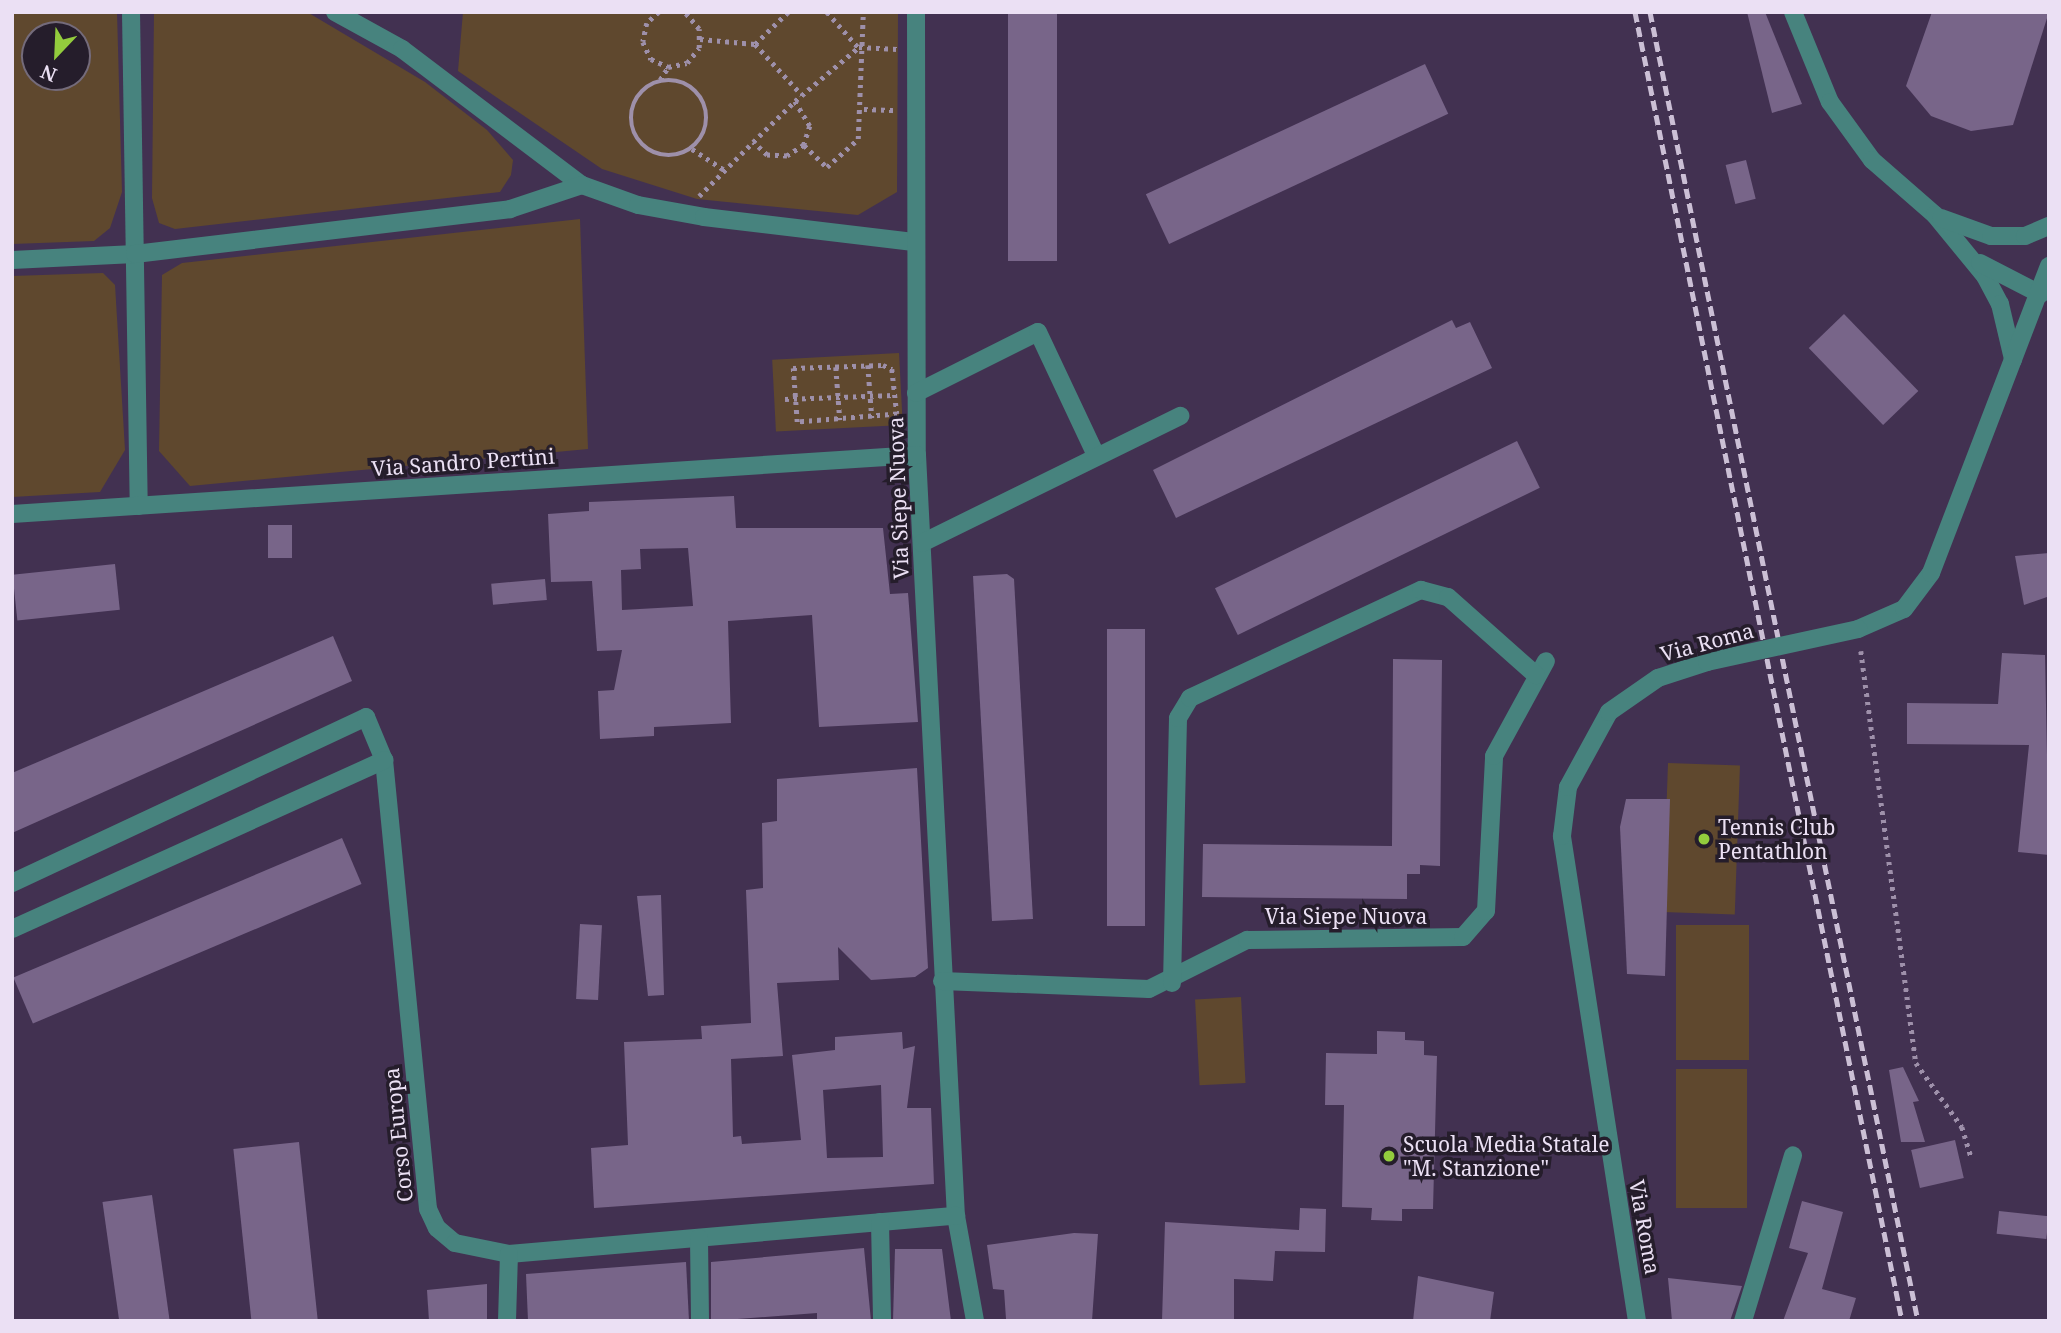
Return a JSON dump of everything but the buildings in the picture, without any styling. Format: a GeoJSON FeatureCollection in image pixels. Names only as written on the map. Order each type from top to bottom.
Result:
{"type":"FeatureCollection","features":[{"type":"Feature","properties":{"kind":"street"},"geometry":{"type":"LineString","coordinates":[[131,12],[139,506]]}},
{"type":"Feature","properties":{"kind":"street"},"geometry":{"type":"LineString","coordinates":[[335,12],[402,49],[582,185],[638,205],[704,217],[914,242]]}},
{"type":"Feature","properties":{"kind":"street","name":"Via Siepe Nuova"},"geometry":{"type":"LineString","coordinates":[[916,12],[914,242],[917,455],[956,1216],[975,1321]]}},
{"type":"Feature","properties":{"kind":"street"},"geometry":{"type":"LineString","coordinates":[[1793,12],[1830,102],[1872,160],[1935,215],[1969,254],[2000,304],[2013,362]]}},
{"type":"Feature","properties":{"kind":"street"},"geometry":{"type":"LineString","coordinates":[[12,260],[135,254],[510,209],[582,185]]}},
{"type":"Feature","properties":{"kind":"street"},"geometry":{"type":"LineString","coordinates":[[1935,215],[1991,236],[2025,236],[2049,226]]}},
{"type":"Feature","properties":{"kind":"street"},"geometry":{"type":"LineString","coordinates":[[1969,254],[1998,276],[2040,294]]}},
{"type":"Feature","properties":{"kind":"street","name":"Via Roma"},"geometry":{"type":"LineString","coordinates":[[1637,1321],[1562,836],[1568,787],[1609,712],[1658,678],[1707,662],[1858,629],[1904,609],[1931,573],[2049,266]]}},
{"type":"Feature","properties":{"kind":"street"},"geometry":{"type":"LineString","coordinates":[[916,393],[1038,332],[1096,455]]}},
{"type":"Feature","properties":{"kind":"street"},"geometry":{"type":"LineString","coordinates":[[922,543],[1096,455],[1180,416]]}},
{"type":"Feature","properties":{"kind":"street","name":"Via Sandro Pertini"},"geometry":{"type":"LineString","coordinates":[[12,514],[917,455]]}},
{"type":"Feature","properties":{"kind":"street","name":"Via Siepe Nuova"},"geometry":{"type":"LineString","coordinates":[[942,981],[1127,989],[1172,983],[1247,940],[1433,940],[1462,937],[1478,926],[1486,911],[1494,757],[1541,668],[1448,597],[1421,590],[1190,698],[1178,718],[1172,983]]}},
{"type":"Feature","properties":{"kind":"street","name":"Corso Europa"},"geometry":{"type":"LineString","coordinates":[[12,883],[366,717],[384,761],[428,1209],[437,1228],[455,1243],[509,1254],[956,1216]]}},
{"type":"Feature","properties":{"kind":"street"},"geometry":{"type":"LineString","coordinates":[[12,929],[384,761]]}},
{"type":"Feature","properties":{"kind":"street"},"geometry":{"type":"LineString","coordinates":[[1742,1321],[1793,1155]]}},
{"type":"Feature","properties":{"kind":"street"},"geometry":{"type":"LineString","coordinates":[[880,1222],[882,1321]]}},
{"type":"Feature","properties":{"kind":"street"},"geometry":{"type":"LineString","coordinates":[[699,1238],[701,1321]]}},
{"type":"Feature","properties":{"kind":"street"},"geometry":{"type":"LineString","coordinates":[[508,1321],[509,1254]]}},
{"type":"Feature","properties":{"kind":"path"},"geometry":{"type":"LineString","coordinates":[[659,12],[647,23],[643,42],[651,59],[668,67],[687,63],[701,39],[695,21],[684,12]]}},
{"type":"Feature","properties":{"kind":"path"},"geometry":{"type":"LineString","coordinates":[[755,44],[788,12]]}},
{"type":"Feature","properties":{"kind":"path"},"geometry":{"type":"LineString","coordinates":[[827,12],[859,47]]}},
{"type":"Feature","properties":{"kind":"path"},"geometry":{"type":"LineString","coordinates":[[804,145],[827,167],[858,139],[864,109],[859,47],[863,12]]}},
{"type":"Feature","properties":{"kind":"path"},"geometry":{"type":"LineString","coordinates":[[701,39],[755,44],[802,95]]}},
{"type":"Feature","properties":{"kind":"path"},"geometry":{"type":"LineString","coordinates":[[704,217],[699,194],[795,101],[859,47],[915,49]]}},
{"type":"Feature","properties":{"kind":"path"},"geometry":{"type":"LineString","coordinates":[[668,67],[660,80],[638,95],[632,130],[657,155],[692,149],[724,170]]}},
{"type":"Feature","properties":{"kind":"path"},"geometry":{"type":"LineString","coordinates":[[660,80],[685,83],[704,102],[706,127],[692,149]]}},
{"type":"Feature","properties":{"kind":"path"},"geometry":{"type":"LineString","coordinates":[[753,142],[777,157],[804,145],[810,126],[795,101]]}},
{"type":"Feature","properties":{"kind":"path"},"geometry":{"type":"LineString","coordinates":[[864,109],[914,110]]}},
{"type":"Feature","properties":{"kind":"path"},"geometry":{"type":"LineString","coordinates":[[868,365],[872,418]]}},
{"type":"Feature","properties":{"kind":"path"},"geometry":{"type":"LineString","coordinates":[[868,365],[892,369],[897,414],[797,422],[793,368],[868,365]]}},
{"type":"Feature","properties":{"kind":"path"},"geometry":{"type":"LineString","coordinates":[[836,367],[839,420]]}},
{"type":"Feature","properties":{"kind":"path"},"geometry":{"type":"LineString","coordinates":[[786,399],[916,393]]}},
{"type":"Feature","properties":{"kind":"path"},"geometry":{"type":"LineString","coordinates":[[1858,629],[1916,1063],[1962,1126],[1971,1157]]}},
{"type":"Feature","properties":{"kind":"shaded area"},"geometry":{"type":"Polygon","coordinates":[[[12,12],[117,12],[122,192],[110,228],[94,241],[12,244],[12,12]]]}},
{"type":"Feature","properties":{"kind":"shaded area"},"geometry":{"type":"Polygon","coordinates":[[[154,12],[307,12],[425,82],[487,130],[513,160],[511,175],[500,192],[175,229],[159,223],[152,198],[154,12]]]}},
{"type":"Feature","properties":{"kind":"shaded area"},"geometry":{"type":"Polygon","coordinates":[[[463,12],[898,12],[897,192],[858,215],[697,199],[602,169],[458,71],[463,12]]]}},
{"type":"Feature","properties":{"kind":"shaded area"},"geometry":{"type":"Polygon","coordinates":[[[580,219],[588,449],[190,486],[159,451],[162,275],[182,263],[580,219]]]}},
{"type":"Feature","properties":{"kind":"shaded area"},"geometry":{"type":"Polygon","coordinates":[[[103,273],[115,285],[125,450],[100,492],[12,497],[12,276],[103,273]]]}},
{"type":"Feature","properties":{"kind":"shaded area"},"geometry":{"type":"Polygon","coordinates":[[[899,353],[903,425],[776,432],[772,360],[899,353]]]}},
{"type":"Feature","properties":{"kind":"shaded area","name":"Tennis Club Pentathlon"},"geometry":{"type":"Polygon","coordinates":[[[1668,763],[1740,766],[1735,914],[1663,912],[1668,763]]]}},
{"type":"Feature","properties":{"kind":"shaded area"},"geometry":{"type":"Polygon","coordinates":[[[1676,925],[1749,925],[1749,1060],[1676,1060],[1676,925]]]}},
{"type":"Feature","properties":{"kind":"shaded area"},"geometry":{"type":"Polygon","coordinates":[[[1241,997],[1246,1083],[1200,1085],[1195,999],[1241,997]]]}},
{"type":"Feature","properties":{"kind":"shaded area"},"geometry":{"type":"Polygon","coordinates":[[[1676,1069],[1747,1069],[1747,1208],[1676,1208],[1676,1069]]]}},
{"type":"Feature","properties":{"kind":"railway"},"geometry":{"type":"LineString","coordinates":[[1635,12],[1902,1321]]}},
{"type":"Feature","properties":{"kind":"railway"},"geometry":{"type":"LineString","coordinates":[[1650,12],[1918,1321]]}},
{"type":"Feature","properties":{"kind":"place","name":"Tennis Club Pentathlon"},"geometry":{"type":"Point","coordinates":[1704,839]}},
{"type":"Feature","properties":{"kind":"place","name":"Scuola Media Statale \"M. Stanzione\""},"geometry":{"type":"Point","coordinates":[1389,1156]}}]}
